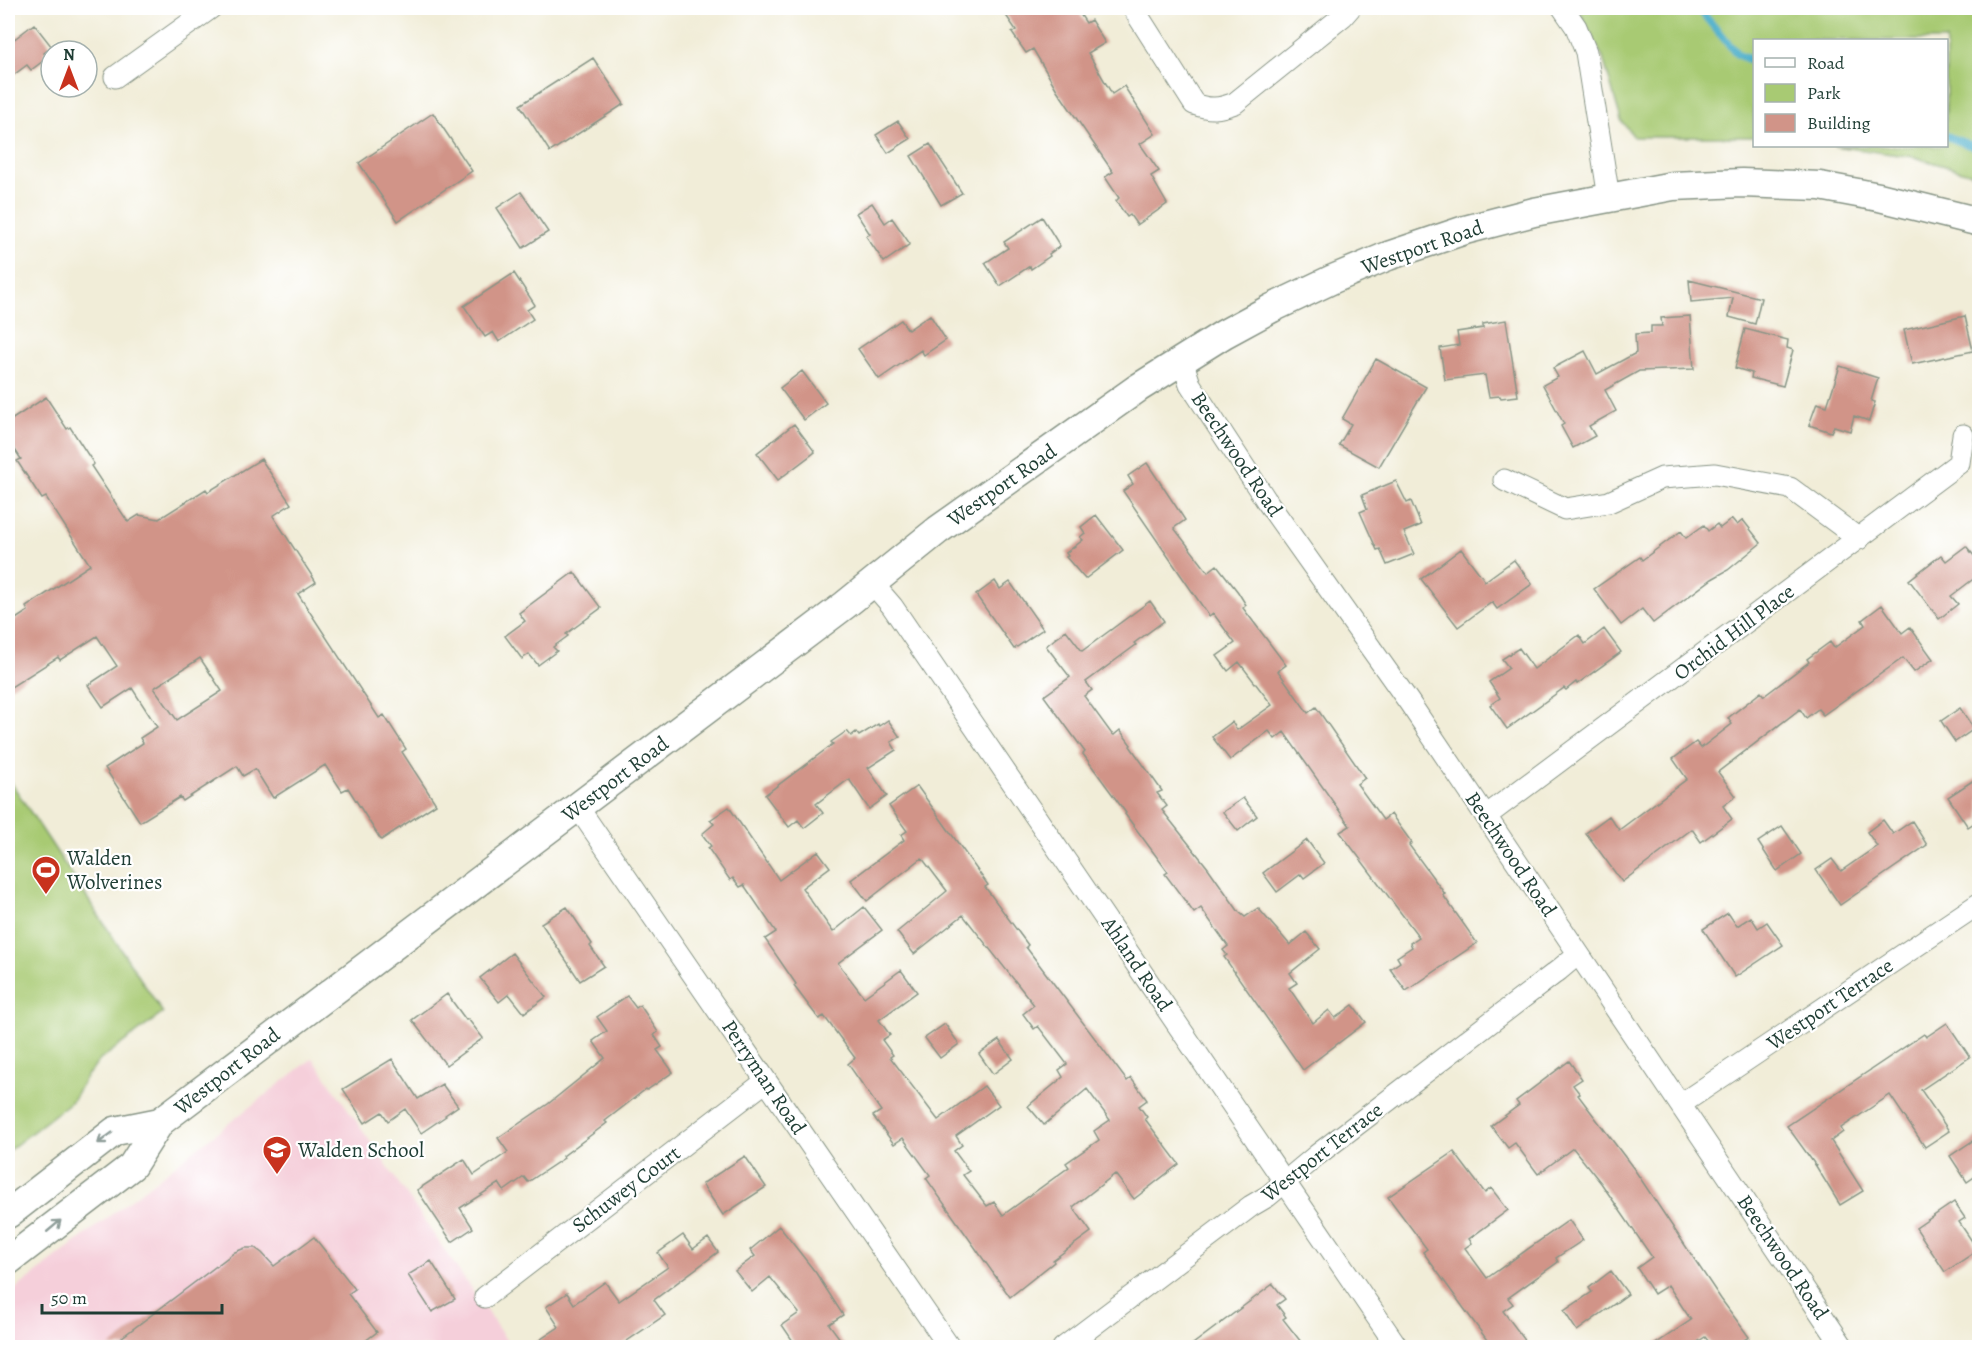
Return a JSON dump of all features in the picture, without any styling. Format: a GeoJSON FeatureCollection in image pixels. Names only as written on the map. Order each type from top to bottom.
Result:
{"type":"FeatureCollection","features":[{"type":"Feature","properties":{"kind":"main road","name":"Westport Road"},"geometry":{"type":"LineString","coordinates":[[8,1261],[132,1166],[160,1122],[873,584],[938,530],[1138,388],[1272,308],[1388,256],[1465,230],[1534,212],[1672,186],[1742,183],[1820,186],[1879,197],[1980,222]]}},
{"type":"Feature","properties":{"kind":"main road","name":"Westport Road"},"geometry":{"type":"LineString","coordinates":[[8,1214],[115,1131],[160,1122]]}},
{"type":"Feature","properties":{"kind":"street"},"geometry":{"type":"LineString","coordinates":[[115,77],[211,8]]}},
{"type":"Feature","properties":{"kind":"street"},"geometry":{"type":"LineString","coordinates":[[1133,8],[1194,104],[1207,109],[1221,109],[1235,103],[1350,8]]}},
{"type":"Feature","properties":{"kind":"street"},"geometry":{"type":"LineString","coordinates":[[1563,8],[1576,27],[1586,52],[1609,198]]}},
{"type":"Feature","properties":{"kind":"street","name":"Beechwood Road"},"geometry":{"type":"LineString","coordinates":[[1182,360],[1190,384],[1266,500],[1409,702],[1844,1347]]}},
{"type":"Feature","properties":{"kind":"street","name":"Orchid Hill Place"},"geometry":{"type":"LineString","coordinates":[[1486,816],[1959,462],[1963,435]]}},
{"type":"Feature","properties":{"kind":"street"},"geometry":{"type":"LineString","coordinates":[[1504,480],[1565,509],[1609,502],[1662,478],[1715,474],[1790,488],[1858,539]]}},
{"type":"Feature","properties":{"kind":"street","name":"Ahland Road"},"geometry":{"type":"LineString","coordinates":[[873,584],[892,606],[1398,1347]]}},
{"type":"Feature","properties":{"kind":"street","name":"Perryman Road"},"geometry":{"type":"LineString","coordinates":[[578,806],[950,1347]]}},
{"type":"Feature","properties":{"kind":"street","name":"Westport Terrace"},"geometry":{"type":"LineString","coordinates":[[1681,1104],[1980,903]]}},
{"type":"Feature","properties":{"kind":"street","name":"Westport Terrace"},"geometry":{"type":"LineString","coordinates":[[1063,1347],[1285,1183],[1317,1155],[1578,954]]}},
{"type":"Feature","properties":{"kind":"street","name":"Schuwey Court"},"geometry":{"type":"LineString","coordinates":[[485,1297],[766,1081]]}},
{"type":"Feature","properties":{"kind":"shaded area","name":"Walden School"},"geometry":{"type":"Polygon","coordinates":[[[313,1058],[511,1347],[8,1348],[8,1295],[313,1058]]]}},
{"type":"Feature","properties":{"kind":"green space"},"geometry":{"type":"Polygon","coordinates":[[[1578,8],[1979,8],[1979,176],[1914,157],[1841,147],[1948,147],[1948,39],[1753,39],[1753,137],[1634,137],[1621,120],[1603,58],[1578,8]]]}},
{"type":"Feature","properties":{"kind":"green space","name":"Walden Wolverines"},"geometry":{"type":"Polygon","coordinates":[[[8,778],[163,1013],[100,1060],[85,1078],[72,1101],[8,1151],[8,778]]]}},
{"type":"Feature","properties":{"kind":"building"},"geometry":{"type":"Polygon","coordinates":[[[1001,8],[1076,8],[1086,23],[1091,20],[1105,43],[1088,53],[1112,94],[1124,86],[1155,134],[1140,144],[1159,171],[1151,176],[1167,204],[1137,225],[1130,215],[1127,217],[1116,201],[1119,198],[1105,177],[1113,172],[1057,90],[1033,49],[1026,53],[1012,33],[1016,30],[1001,8]]]}},
{"type":"Feature","properties":{"kind":"building"},"geometry":{"type":"Polygon","coordinates":[[[34,24],[46,39],[39,39],[39,64],[31,70],[27,65],[8,79],[8,44],[34,24]]]}},
{"type":"Feature","properties":{"kind":"building"},"geometry":{"type":"Polygon","coordinates":[[[593,58],[624,104],[550,152],[520,105],[593,58]]]}},
{"type":"Feature","properties":{"kind":"building"},"geometry":{"type":"Polygon","coordinates":[[[433,113],[472,171],[398,221],[359,163],[433,113]]]}},
{"type":"Feature","properties":{"kind":"building"},"geometry":{"type":"Polygon","coordinates":[[[898,121],[910,139],[888,153],[876,135],[898,121]]]}},
{"type":"Feature","properties":{"kind":"building"},"geometry":{"type":"Polygon","coordinates":[[[930,144],[962,193],[941,205],[911,156],[930,144]]]}},
{"type":"Feature","properties":{"kind":"building"},"geometry":{"type":"Polygon","coordinates":[[[521,192],[548,232],[523,248],[497,208],[521,192]]]}},
{"type":"Feature","properties":{"kind":"building"},"geometry":{"type":"Polygon","coordinates":[[[872,203],[885,223],[892,218],[910,244],[884,262],[866,236],[870,234],[856,213],[872,203]]]}},
{"type":"Feature","properties":{"kind":"building"},"geometry":{"type":"Polygon","coordinates":[[[1042,217],[1060,246],[1031,269],[1030,266],[1000,286],[985,263],[1008,248],[1004,242],[1042,217]]]}},
{"type":"Feature","properties":{"kind":"building"},"geometry":{"type":"Polygon","coordinates":[[[514,273],[535,305],[527,310],[533,319],[499,342],[493,332],[485,337],[464,306],[514,273]]]}},
{"type":"Feature","properties":{"kind":"building"},"geometry":{"type":"Polygon","coordinates":[[[1689,280],[1761,298],[1755,324],[1729,317],[1733,298],[1691,302],[1689,280]]]}},
{"type":"Feature","properties":{"kind":"building"},"geometry":{"type":"Polygon","coordinates":[[[930,315],[946,340],[924,355],[921,350],[879,379],[858,349],[901,320],[908,330],[930,315]]]}},
{"type":"Feature","properties":{"kind":"building"},"geometry":{"type":"Polygon","coordinates":[[[1690,316],[1694,369],[1639,371],[1605,390],[1616,411],[1589,426],[1595,436],[1573,448],[1561,426],[1564,424],[1543,385],[1558,377],[1553,368],[1585,351],[1597,374],[1636,353],[1635,334],[1651,333],[1651,326],[1662,326],[1661,318],[1690,316]]]}},
{"type":"Feature","properties":{"kind":"building"},"geometry":{"type":"Polygon","coordinates":[[[1965,316],[1973,351],[1912,364],[1904,330],[1965,316]]]}},
{"type":"Feature","properties":{"kind":"building"},"geometry":{"type":"Polygon","coordinates":[[[1506,320],[1518,396],[1489,397],[1485,375],[1445,380],[1440,348],[1459,345],[1457,332],[1483,328],[1483,324],[1506,320]]]}},
{"type":"Feature","properties":{"kind":"building"},"geometry":{"type":"Polygon","coordinates":[[[1745,329],[1788,340],[1787,348],[1793,350],[1783,386],[1751,378],[1752,373],[1735,368],[1745,329]]]}},
{"type":"Feature","properties":{"kind":"building"},"geometry":{"type":"Polygon","coordinates":[[[1376,359],[1426,387],[1379,467],[1339,445],[1351,424],[1342,419],[1376,359]]]}},
{"type":"Feature","properties":{"kind":"building"},"geometry":{"type":"Polygon","coordinates":[[[1840,366],[1878,378],[1871,401],[1875,402],[1869,421],[1854,416],[1850,431],[1834,426],[1831,432],[1809,425],[1817,403],[1827,406],[1840,366]]]}},
{"type":"Feature","properties":{"kind":"building"},"geometry":{"type":"Polygon","coordinates":[[[802,371],[826,403],[804,420],[780,388],[802,371]]]}},
{"type":"Feature","properties":{"kind":"building"},"geometry":{"type":"Polygon","coordinates":[[[46,397],[67,429],[70,427],[94,464],[91,466],[128,522],[139,515],[159,519],[206,489],[208,492],[261,459],[291,504],[273,516],[316,582],[298,594],[379,718],[384,715],[406,749],[402,752],[436,804],[381,840],[348,788],[342,791],[325,765],[273,798],[255,769],[243,776],[237,766],[183,801],[180,797],[140,822],[105,768],[143,743],[140,738],[157,727],[132,688],[103,707],[88,685],[117,666],[97,636],[60,660],[58,657],[8,689],[8,624],[28,611],[26,607],[90,565],[46,497],[42,499],[17,461],[21,459],[8,439],[8,422],[46,397]],[[200,658],[154,688],[177,720],[222,691],[200,658]]]}},
{"type":"Feature","properties":{"kind":"building"},"geometry":{"type":"Polygon","coordinates":[[[794,424],[815,452],[778,480],[757,453],[794,424]]]}},
{"type":"Feature","properties":{"kind":"building"},"geometry":{"type":"Polygon","coordinates":[[[1147,463],[1185,520],[1174,528],[1208,572],[1217,565],[1238,592],[1246,605],[1243,608],[1286,665],[1278,671],[1308,713],[1316,707],[1365,778],[1357,784],[1383,820],[1391,814],[1412,843],[1409,845],[1477,943],[1406,991],[1390,969],[1400,962],[1397,957],[1412,947],[1410,943],[1419,937],[1340,832],[1350,826],[1284,732],[1275,739],[1269,731],[1230,760],[1212,737],[1232,722],[1237,730],[1272,705],[1239,662],[1228,671],[1217,656],[1235,643],[1213,613],[1209,616],[1123,491],[1133,484],[1128,476],[1147,463]]]}},
{"type":"Feature","properties":{"kind":"building"},"geometry":{"type":"Polygon","coordinates":[[[1396,481],[1407,503],[1411,501],[1421,525],[1404,532],[1414,554],[1387,565],[1380,549],[1377,550],[1360,512],[1367,509],[1362,495],[1396,481]]]}},
{"type":"Feature","properties":{"kind":"building"},"geometry":{"type":"Polygon","coordinates":[[[1096,515],[1123,550],[1085,579],[1066,557],[1068,556],[1066,553],[1083,540],[1080,537],[1085,533],[1081,527],[1096,515]]]}},
{"type":"Feature","properties":{"kind":"building"},"geometry":{"type":"Polygon","coordinates":[[[1732,519],[1737,525],[1743,520],[1761,543],[1728,570],[1712,579],[1653,623],[1642,609],[1621,625],[1594,589],[1640,557],[1642,560],[1681,531],[1686,538],[1704,525],[1708,531],[1717,524],[1720,528],[1732,519]]]}},
{"type":"Feature","properties":{"kind":"building"},"geometry":{"type":"Polygon","coordinates":[[[1966,546],[1980,563],[1980,574],[1951,596],[1958,604],[1939,619],[1909,580],[1941,555],[1946,561],[1966,546]]]}},
{"type":"Feature","properties":{"kind":"building"},"geometry":{"type":"Polygon","coordinates":[[[1461,549],[1485,581],[1514,560],[1532,584],[1497,609],[1492,602],[1458,627],[1421,579],[1461,549]]]}},
{"type":"Feature","properties":{"kind":"building"},"geometry":{"type":"Polygon","coordinates":[[[574,572],[601,608],[566,634],[568,636],[553,647],[557,651],[538,665],[529,654],[522,659],[505,636],[525,621],[519,613],[574,572]]]}},
{"type":"Feature","properties":{"kind":"building"},"geometry":{"type":"Polygon","coordinates":[[[995,581],[1000,589],[1010,582],[1043,629],[1014,649],[976,595],[995,581]]]}},
{"type":"Feature","properties":{"kind":"building"},"geometry":{"type":"Polygon","coordinates":[[[1150,601],[1164,621],[1086,682],[1092,690],[1084,696],[1111,733],[1114,735],[1120,730],[1131,745],[1162,791],[1157,793],[1167,806],[1162,810],[1239,912],[1245,917],[1258,908],[1290,945],[1306,932],[1320,949],[1290,973],[1297,983],[1289,988],[1313,1023],[1329,1010],[1335,1018],[1353,1005],[1366,1022],[1303,1070],[1224,957],[1227,955],[1223,950],[1228,946],[1201,908],[1194,913],[1165,874],[1168,872],[1044,696],[1070,677],[1046,646],[1066,630],[1082,651],[1150,601]]]}},
{"type":"Feature","properties":{"kind":"building"},"geometry":{"type":"Polygon","coordinates":[[[1882,605],[1902,633],[1910,627],[1933,659],[1914,672],[1903,658],[1823,715],[1818,709],[1806,718],[1800,709],[1718,772],[1736,796],[1723,806],[1732,819],[1701,842],[1692,829],[1622,882],[1586,833],[1609,816],[1619,830],[1687,779],[1673,759],[1696,742],[1701,748],[1732,724],[1728,718],[1761,692],[1764,696],[1809,662],[1807,659],[1830,642],[1834,648],[1865,625],[1862,620],[1882,605]]]}},
{"type":"Feature","properties":{"kind":"building"},"geometry":{"type":"Polygon","coordinates":[[[1604,629],[1621,652],[1577,684],[1576,682],[1566,690],[1564,688],[1507,729],[1490,705],[1500,698],[1489,682],[1509,668],[1502,659],[1519,648],[1534,669],[1579,635],[1585,644],[1604,629]]]}},
{"type":"Feature","properties":{"kind":"building"},"geometry":{"type":"Polygon","coordinates":[[[1960,708],[1974,729],[1955,742],[1941,721],[1960,708]]]}},
{"type":"Feature","properties":{"kind":"building"},"geometry":{"type":"Polygon","coordinates":[[[888,720],[900,737],[891,742],[896,750],[868,768],[887,796],[869,809],[849,779],[816,804],[823,813],[804,828],[798,820],[789,827],[765,795],[847,731],[851,736],[856,732],[859,736],[888,720]]]}},
{"type":"Feature","properties":{"kind":"building"},"geometry":{"type":"Polygon","coordinates":[[[1980,776],[1980,819],[1968,827],[1948,797],[1980,776]]]}},
{"type":"Feature","properties":{"kind":"building"},"geometry":{"type":"Polygon","coordinates":[[[917,786],[988,885],[985,887],[1028,945],[1026,947],[1127,1081],[1131,1078],[1147,1100],[1139,1106],[1147,1117],[1145,1119],[1179,1164],[1134,1199],[1115,1174],[1073,1207],[1091,1232],[1053,1260],[1054,1262],[1010,1297],[926,1178],[930,1175],[903,1138],[894,1144],[873,1116],[881,1111],[848,1064],[855,1058],[824,1016],[819,1019],[794,986],[796,984],[765,939],[776,932],[744,885],[740,887],[733,878],[730,880],[708,848],[711,846],[702,834],[714,824],[710,820],[729,807],[779,880],[818,851],[830,867],[802,888],[833,932],[864,907],[882,930],[838,963],[864,997],[901,970],[917,992],[879,1020],[890,1035],[882,1040],[893,1055],[890,1057],[938,1120],[984,1086],[999,1105],[956,1136],[962,1145],[954,1151],[969,1171],[963,1175],[987,1206],[994,1202],[1003,1215],[1069,1167],[1066,1163],[1099,1140],[1094,1131],[1110,1120],[1087,1089],[1044,1125],[1028,1106],[1063,1077],[1059,1070],[1067,1064],[1038,1026],[1034,1029],[1023,1014],[1034,1005],[963,915],[914,954],[897,932],[947,891],[922,858],[867,901],[851,880],[904,840],[901,835],[907,831],[889,806],[917,786]]]}},
{"type":"Feature","properties":{"kind":"building"},"geometry":{"type":"Polygon","coordinates":[[[1243,798],[1257,816],[1238,831],[1223,812],[1243,798]]]}},
{"type":"Feature","properties":{"kind":"building"},"geometry":{"type":"Polygon","coordinates":[[[1883,820],[1893,834],[1912,821],[1927,845],[1840,905],[1816,870],[1832,859],[1841,871],[1877,846],[1867,832],[1883,820]]]}},
{"type":"Feature","properties":{"kind":"building"},"geometry":{"type":"Polygon","coordinates":[[[1782,826],[1801,854],[1777,871],[1758,842],[1782,826]]]}},
{"type":"Feature","properties":{"kind":"building"},"geometry":{"type":"Polygon","coordinates":[[[1307,840],[1324,863],[1304,878],[1301,874],[1277,892],[1263,873],[1307,840]]]}},
{"type":"Feature","properties":{"kind":"building"},"geometry":{"type":"Polygon","coordinates":[[[567,907],[604,966],[580,981],[541,923],[567,907]]]}},
{"type":"Feature","properties":{"kind":"building"},"geometry":{"type":"Polygon","coordinates":[[[1728,913],[1737,926],[1751,917],[1758,928],[1767,922],[1783,945],[1735,977],[1703,929],[1728,913]]]}},
{"type":"Feature","properties":{"kind":"building"},"geometry":{"type":"Polygon","coordinates":[[[512,953],[546,997],[524,1013],[509,994],[499,1002],[480,978],[512,953]]]}},
{"type":"Feature","properties":{"kind":"building"},"geometry":{"type":"Polygon","coordinates":[[[447,994],[483,1038],[446,1065],[412,1020],[447,994]]]}},
{"type":"Feature","properties":{"kind":"building"},"geometry":{"type":"Polygon","coordinates":[[[627,996],[636,1008],[640,1005],[658,1032],[654,1035],[662,1047],[657,1050],[673,1072],[646,1089],[605,1121],[607,1123],[563,1156],[564,1158],[528,1182],[524,1177],[504,1191],[499,1183],[460,1208],[473,1228],[452,1242],[417,1190],[464,1159],[474,1175],[508,1152],[498,1138],[548,1104],[605,1058],[593,1041],[607,1031],[597,1017],[627,996]]]}},
{"type":"Feature","properties":{"kind":"building"},"geometry":{"type":"Polygon","coordinates":[[[1947,1023],[1970,1057],[1921,1090],[1949,1131],[1925,1147],[1890,1095],[1841,1128],[1843,1132],[1831,1141],[1863,1191],[1840,1205],[1787,1126],[1924,1034],[1926,1037],[1947,1023]]]}},
{"type":"Feature","properties":{"kind":"building"},"geometry":{"type":"Polygon","coordinates":[[[945,1024],[959,1044],[940,1058],[925,1038],[945,1024]]]}},
{"type":"Feature","properties":{"kind":"building"},"geometry":{"type":"Polygon","coordinates":[[[999,1040],[1013,1059],[993,1074],[979,1054],[999,1040]]]}},
{"type":"Feature","properties":{"kind":"building"},"geometry":{"type":"Polygon","coordinates":[[[392,1059],[418,1099],[442,1084],[458,1106],[421,1133],[405,1109],[388,1121],[382,1112],[365,1123],[343,1089],[392,1059]]]}},
{"type":"Feature","properties":{"kind":"building"},"geometry":{"type":"Polygon","coordinates":[[[1569,1061],[1582,1079],[1573,1085],[1580,1094],[1578,1095],[1634,1169],[1749,1337],[1733,1347],[1713,1347],[1705,1337],[1690,1347],[1651,1347],[1691,1320],[1668,1285],[1654,1294],[1637,1268],[1652,1257],[1601,1183],[1573,1148],[1538,1174],[1515,1143],[1508,1148],[1491,1126],[1519,1105],[1516,1101],[1569,1061]]]}},
{"type":"Feature","properties":{"kind":"building"},"geometry":{"type":"Polygon","coordinates":[[[1980,1136],[1980,1173],[1967,1182],[1950,1156],[1980,1136]]]}},
{"type":"Feature","properties":{"kind":"building"},"geometry":{"type":"Polygon","coordinates":[[[1454,1152],[1485,1193],[1491,1188],[1508,1210],[1469,1239],[1472,1243],[1465,1248],[1487,1278],[1569,1220],[1583,1240],[1556,1258],[1558,1262],[1508,1298],[1513,1304],[1503,1311],[1530,1347],[1492,1347],[1423,1252],[1427,1249],[1388,1197],[1454,1152]]]}},
{"type":"Feature","properties":{"kind":"building"},"geometry":{"type":"Polygon","coordinates":[[[745,1156],[766,1187],[723,1215],[702,1184],[745,1156]]]}},
{"type":"Feature","properties":{"kind":"building"},"geometry":{"type":"Polygon","coordinates":[[[1954,1202],[1965,1218],[1959,1222],[1978,1250],[1945,1272],[1916,1228],[1954,1202]]]}},
{"type":"Feature","properties":{"kind":"building"},"geometry":{"type":"Polygon","coordinates":[[[779,1226],[816,1273],[843,1315],[829,1324],[846,1347],[797,1347],[782,1325],[799,1313],[770,1277],[752,1292],[735,1271],[755,1256],[750,1250],[779,1226]]]}},
{"type":"Feature","properties":{"kind":"building"},"geometry":{"type":"Polygon","coordinates":[[[683,1235],[693,1249],[708,1238],[718,1252],[654,1300],[665,1315],[618,1347],[529,1347],[559,1327],[546,1307],[567,1293],[574,1304],[605,1282],[619,1301],[668,1267],[658,1253],[683,1235]]]}},
{"type":"Feature","properties":{"kind":"building"},"geometry":{"type":"Polygon","coordinates":[[[314,1237],[355,1289],[348,1294],[377,1332],[357,1347],[109,1347],[235,1252],[245,1248],[255,1248],[274,1266],[314,1237]]]}},
{"type":"Feature","properties":{"kind":"building"},"geometry":{"type":"Polygon","coordinates":[[[431,1261],[455,1299],[432,1312],[408,1275],[431,1261]]]}},
{"type":"Feature","properties":{"kind":"building"},"geometry":{"type":"Polygon","coordinates":[[[1611,1271],[1628,1294],[1577,1331],[1564,1311],[1592,1292],[1589,1288],[1611,1271]]]}},
{"type":"Feature","properties":{"kind":"building"},"geometry":{"type":"Polygon","coordinates":[[[1273,1284],[1285,1299],[1277,1305],[1286,1317],[1283,1319],[1305,1347],[1189,1347],[1273,1284]]]}},
{"type":"Feature","properties":{"kind":"waterway"},"geometry":{"type":"LineString","coordinates":[[1698,8],[1738,55],[1753,61]]}},
{"type":"Feature","properties":{"kind":"waterway"},"geometry":{"type":"LineString","coordinates":[[1948,137],[1980,149]]}},
{"type":"Feature","properties":{"kind":"place","name":"Walden Wolverines"},"geometry":{"type":"Point","coordinates":[46,896]}},
{"type":"Feature","properties":{"kind":"place","name":"Walden School"},"geometry":{"type":"Point","coordinates":[277,1176]}}]}
